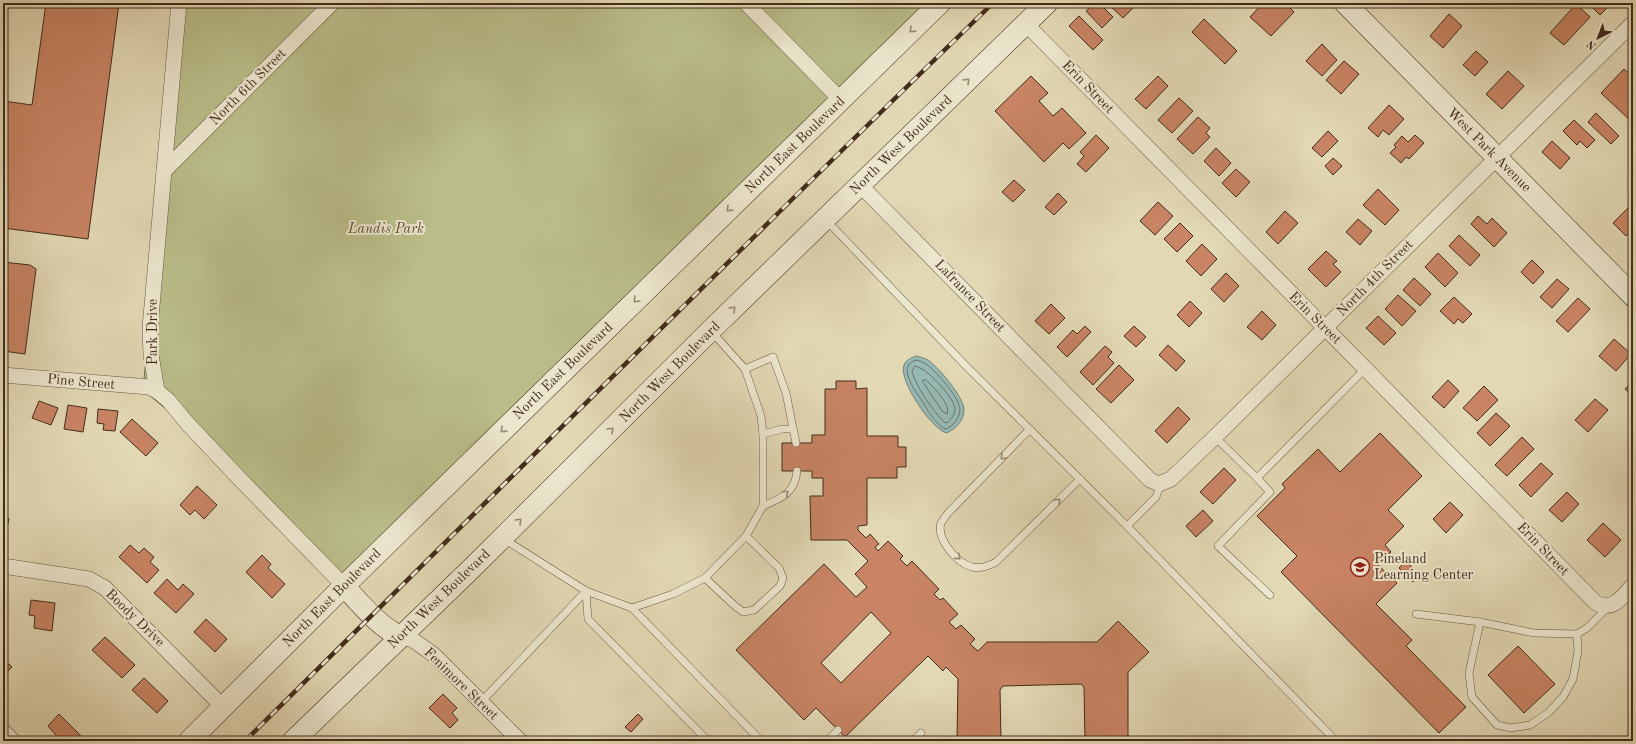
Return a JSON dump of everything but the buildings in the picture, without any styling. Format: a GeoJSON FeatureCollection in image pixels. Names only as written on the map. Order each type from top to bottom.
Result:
{"type":"FeatureCollection","features":[{"type":"Feature","properties":{"kind":"main road","name":"North East Boulevard"},"geometry":{"type":"LineString","coordinates":[[188,741],[344,586],[940,3]]}},
{"type":"Feature","properties":{"kind":"main road","name":"North West Boulevard"},"geometry":{"type":"LineString","coordinates":[[294,741],[502,538],[711,330],[1047,3]]}},
{"type":"Feature","properties":{"kind":"main road","name":"West Park Avenue"},"geometry":{"type":"LineString","coordinates":[[1344,3],[1633,296]]}},
{"type":"Feature","properties":{"kind":"main road","name":"Fenimore Street"},"geometry":{"type":"LineString","coordinates":[[344,586],[380,623],[391,632],[401,637]]}},
{"type":"Feature","properties":{"kind":"street","name":"Park Drive"},"geometry":{"type":"LineString","coordinates":[[158,391],[151,355],[150,328],[179,3]]}},
{"type":"Feature","properties":{"kind":"street","name":"North 6th Street"},"geometry":{"type":"LineString","coordinates":[[164,171],[332,3]]}},
{"type":"Feature","properties":{"kind":"street"},"geometry":{"type":"LineString","coordinates":[[746,3],[841,100]]}},
{"type":"Feature","properties":{"kind":"street","name":"North 4th Street"},"geometry":{"type":"LineString","coordinates":[[1161,484],[1171,479],[1215,437],[1633,22]]}},
{"type":"Feature","properties":{"kind":"street","name":"Erin Street"},"geometry":{"type":"LineString","coordinates":[[1026,24],[1596,604],[1602,607],[1608,607]]}},
{"type":"Feature","properties":{"kind":"street","name":"Lafrance Street"},"geometry":{"type":"LineString","coordinates":[[860,185],[1150,480],[1154,483],[1161,484]]}},
{"type":"Feature","properties":{"kind":"street","name":"Pine Street"},"geometry":{"type":"LineString","coordinates":[[3,375],[149,387],[158,391]]}},
{"type":"Feature","properties":{"kind":"street"},"geometry":{"type":"LineString","coordinates":[[158,391],[344,586]]}},
{"type":"Feature","properties":{"kind":"street","name":"Boody Drive"},"geometry":{"type":"LineString","coordinates":[[3,566],[89,579],[106,588],[223,707]]}},
{"type":"Feature","properties":{"kind":"street"},"geometry":{"type":"LineString","coordinates":[[1608,607],[1615,604],[1633,585]]}},
{"type":"Feature","properties":{"kind":"street","name":"Fenimore Street"},"geometry":{"type":"LineString","coordinates":[[401,637],[412,640],[434,655],[520,741]]}},
{"type":"Feature","properties":{"kind":"street"},"geometry":{"type":"LineString","coordinates":[[3,731],[13,741]]}},
{"type":"Feature","properties":{"kind":"lane"},"geometry":{"type":"LineString","coordinates":[[825,220],[967,367],[1127,526],[1336,741]]}},
{"type":"Feature","properties":{"kind":"lane"},"geometry":{"type":"LineString","coordinates":[[632,608],[673,594],[705,578],[746,536],[763,506],[763,434],[761,416],[745,369],[711,330]]}},
{"type":"Feature","properties":{"kind":"lane"},"geometry":{"type":"LineString","coordinates":[[745,369],[773,357],[786,392],[796,443]]}},
{"type":"Feature","properties":{"kind":"lane"},"geometry":{"type":"LineString","coordinates":[[1257,478],[1365,369]]}},
{"type":"Feature","properties":{"kind":"lane"},"geometry":{"type":"LineString","coordinates":[[763,434],[782,429],[794,429]]}},
{"type":"Feature","properties":{"kind":"lane"},"geometry":{"type":"LineString","coordinates":[[1030,429],[948,512],[941,524],[941,535],[946,546],[958,558],[972,567],[986,567],[996,562],[1080,479]]}},
{"type":"Feature","properties":{"kind":"lane"},"geometry":{"type":"LineString","coordinates":[[1215,437],[1270,492],[1218,546],[1270,594]]}},
{"type":"Feature","properties":{"kind":"lane"},"geometry":{"type":"LineString","coordinates":[[763,506],[786,495],[796,481],[797,471]]}},
{"type":"Feature","properties":{"kind":"lane"},"geometry":{"type":"LineString","coordinates":[[1127,526],[1156,497],[1161,484]]}},
{"type":"Feature","properties":{"kind":"lane"},"geometry":{"type":"LineString","coordinates":[[705,578],[743,612],[754,610],[780,586],[782,578],[779,568],[746,536]]}},
{"type":"Feature","properties":{"kind":"lane"},"geometry":{"type":"LineString","coordinates":[[502,538],[586,591],[632,608],[761,741]]}},
{"type":"Feature","properties":{"kind":"lane"},"geometry":{"type":"LineString","coordinates":[[481,702],[586,591]]}},
{"type":"Feature","properties":{"kind":"lane"},"geometry":{"type":"LineString","coordinates":[[586,591],[588,619],[708,741]]}},
{"type":"Feature","properties":{"kind":"lane"},"geometry":{"type":"LineString","coordinates":[[1416,614],[1480,622],[1534,632],[1577,634],[1587,628],[1608,607]]}},
{"type":"Feature","properties":{"kind":"lane"},"geometry":{"type":"LineString","coordinates":[[1480,622],[1469,673],[1472,697],[1497,724],[1511,728],[1530,725],[1548,713],[1563,697],[1573,679],[1578,651],[1577,634]]}},
{"type":"Feature","properties":{"kind":"lane"},"geometry":{"type":"LineString","coordinates":[[827,741],[838,730]]}},
{"type":"Feature","properties":{"kind":"lane"},"geometry":{"type":"LineString","coordinates":[[913,741],[921,733]]}},
{"type":"Feature","properties":{"kind":"green space","name":"Landis Park"},"geometry":{"type":"Polygon","coordinates":[[[179,3],[940,3],[344,586],[202,439],[143,390],[179,3]]]}},
{"type":"Feature","properties":{"kind":"water"},"geometry":{"type":"Polygon","coordinates":[[[916,356],[928,360],[938,369],[955,390],[963,404],[963,418],[947,433],[941,430],[925,414],[906,382],[904,365],[907,360],[916,356]]]}},
{"type":"Feature","properties":{"kind":"railway"},"geometry":{"type":"LineString","coordinates":[[245,741],[711,279],[993,3]]}},
{"type":"Feature","properties":{"kind":"place","name":"Pineland Learning Center"},"geometry":{"type":"Point","coordinates":[1360,567]}}]}
